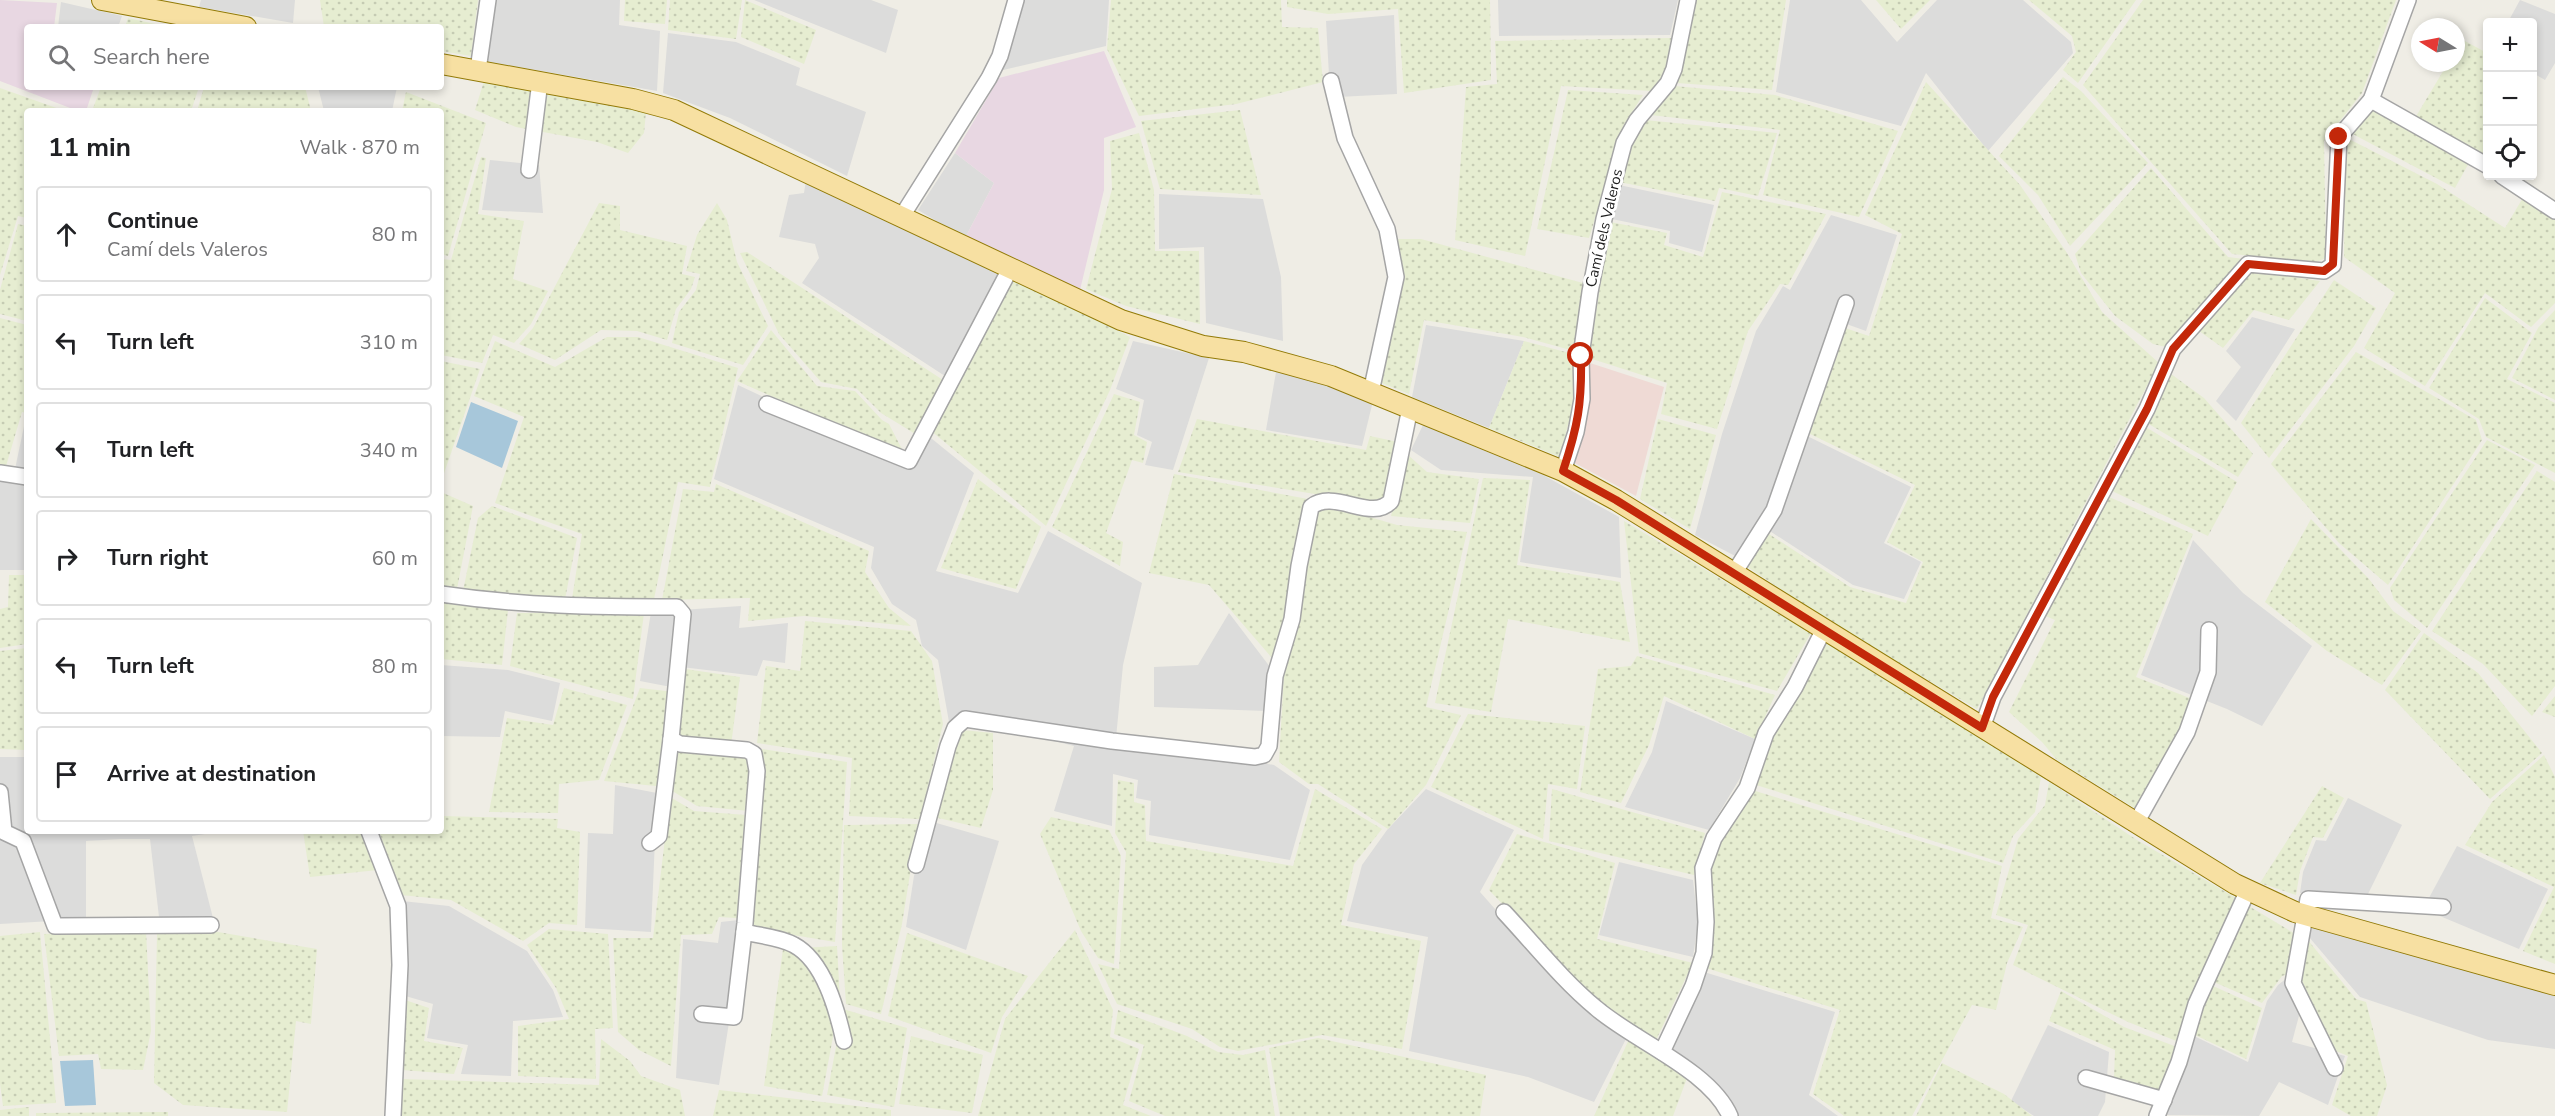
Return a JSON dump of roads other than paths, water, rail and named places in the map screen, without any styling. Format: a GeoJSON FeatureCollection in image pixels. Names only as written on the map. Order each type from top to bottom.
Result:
{"type":"FeatureCollection","features":[{"type":"Feature","properties":{"kind":"main road"},"geometry":{"type":"LineString","coordinates":[[102,0],[230,24]]}},
{"type":"Feature","properties":{"kind":"main road"},"geometry":{"type":"LineString","coordinates":[[444,64],[633,99],[674,110],[1121,320],[1158,334],[1292,364],[1331,376],[1563,471],[1616,500],[1982,728],[2248,890],[2304,914],[2555,985]]}},
{"type":"Feature","properties":{"kind":"street"},"geometry":{"type":"LineString","coordinates":[[478,70],[488,0]]}},
{"type":"Feature","properties":{"kind":"street"},"geometry":{"type":"LineString","coordinates":[[903,216],[989,78],[1000,56],[1017,0]]}},
{"type":"Feature","properties":{"kind":"street","name":"Camí dels Valeros"},"geometry":{"type":"LineString","coordinates":[[1563,471],[1576,432],[1582,399],[1581,356],[1590,292],[1604,219],[1624,143],[1637,120],[1668,83],[1674,69],[1688,0]]}},
{"type":"Feature","properties":{"kind":"street"},"geometry":{"type":"LineString","coordinates":[[1982,728],[1993,697],[2147,409],[2173,349],[2248,264],[2324,271],[2333,264],[2339,137],[2371,100],[2408,0]]}},
{"type":"Feature","properties":{"kind":"street"},"geometry":{"type":"LineString","coordinates":[[529,170],[540,81]]}},
{"type":"Feature","properties":{"kind":"street"},"geometry":{"type":"LineString","coordinates":[[1331,81],[1345,138],[1387,230],[1396,277],[1371,392]]}},
{"type":"Feature","properties":{"kind":"street"},"geometry":{"type":"LineString","coordinates":[[2371,100],[2483,164]]}},
{"type":"Feature","properties":{"kind":"street"},"geometry":{"type":"LineString","coordinates":[[2508,180],[2555,211]]}},
{"type":"Feature","properties":{"kind":"street"},"geometry":{"type":"LineString","coordinates":[[766,404],[909,461],[1010,269]]}},
{"type":"Feature","properties":{"kind":"street"},"geometry":{"type":"LineString","coordinates":[[1734,573],[1774,510],[1846,303]]}},
{"type":"Feature","properties":{"kind":"street"},"geometry":{"type":"LineString","coordinates":[[916,865],[948,746],[955,728],[964,719],[1112,741],[1255,758],[1264,755],[1269,746],[1275,676],[1292,619],[1311,507],[1318,501],[1329,501],[1377,509],[1385,507],[1391,501],[1410,408]]}},
{"type":"Feature","properties":{"kind":"street"},"geometry":{"type":"LineString","coordinates":[[0,472],[24,476]]}},
{"type":"Feature","properties":{"kind":"street"},"geometry":{"type":"LineString","coordinates":[[444,594],[542,606],[677,607],[683,614],[682,645],[659,836],[650,843]]}},
{"type":"Feature","properties":{"kind":"street"},"geometry":{"type":"LineString","coordinates":[[1662,1052],[1693,986],[1704,952],[1706,922],[1703,868],[1714,838],[1747,788],[1766,734],[1796,687],[1824,629]]}},
{"type":"Feature","properties":{"kind":"street"},"geometry":{"type":"LineString","coordinates":[[2136,823],[2187,732],[2208,672],[2209,630]]}},
{"type":"Feature","properties":{"kind":"street"},"geometry":{"type":"LineString","coordinates":[[671,739],[680,744],[747,750],[754,754],[757,771],[744,932],[734,1017],[702,1014]]}},
{"type":"Feature","properties":{"kind":"street"},"geometry":{"type":"LineString","coordinates":[[0,792],[4,832],[22,841],[55,926],[211,925]]}},
{"type":"Feature","properties":{"kind":"street"},"geometry":{"type":"LineString","coordinates":[[370,834],[398,906],[400,965],[393,1116]]}},
{"type":"Feature","properties":{"kind":"street"},"geometry":{"type":"LineString","coordinates":[[2157,1116],[2179,1062],[2196,1004],[2248,890]]}},
{"type":"Feature","properties":{"kind":"street"},"geometry":{"type":"LineString","coordinates":[[2335,1068],[2293,983],[2308,899],[2443,907]]}},
{"type":"Feature","properties":{"kind":"street"},"geometry":{"type":"LineString","coordinates":[[1504,912],[1596,1008],[1662,1052],[1723,1101],[1730,1116]]}},
{"type":"Feature","properties":{"kind":"street"},"geometry":{"type":"LineString","coordinates":[[744,932],[793,944],[810,956],[835,1002],[844,1041]]}},
{"type":"Feature","properties":{"kind":"street"},"geometry":{"type":"LineString","coordinates":[[2086,1078],[2164,1100]]}},
{"type":"Feature","properties":{"kind":"water"},"geometry":{"type":"Polygon","coordinates":[[[471,402],[518,421],[502,468],[456,447],[471,402]]]}},
{"type":"Feature","properties":{"kind":"water"},"geometry":{"type":"Polygon","coordinates":[[[93,1060],[96,1105],[65,1106],[60,1061],[93,1060]]]}}]}
